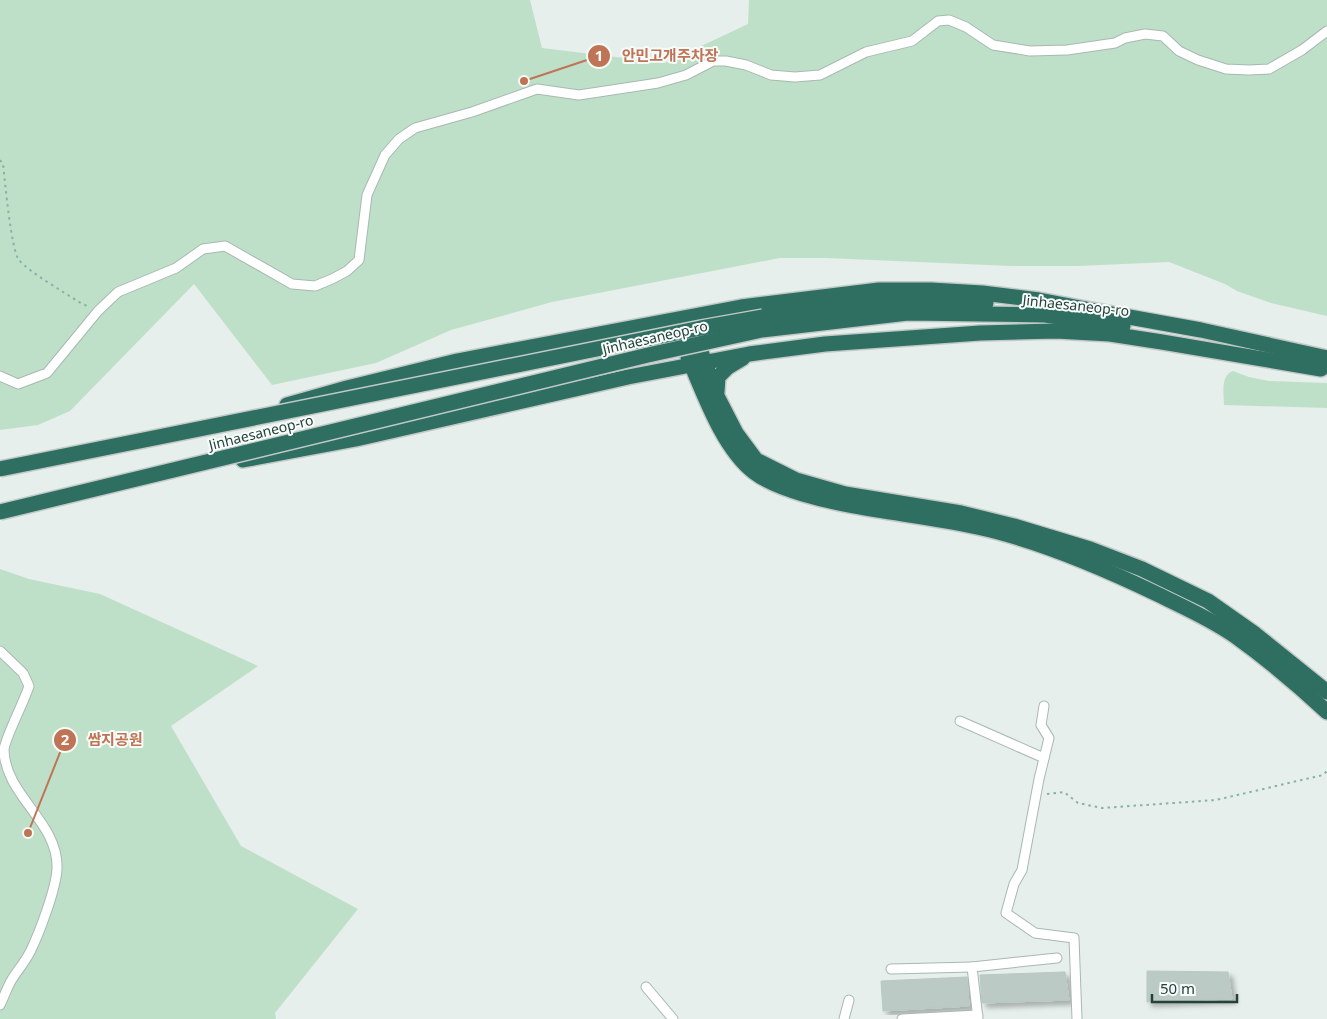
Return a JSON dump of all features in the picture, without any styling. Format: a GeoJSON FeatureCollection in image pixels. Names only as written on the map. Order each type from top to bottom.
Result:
{"type":"FeatureCollection","features":[{"type":"Feature","properties":{"kind":"highway"},"geometry":{"type":"LineString","coordinates":[[228,423],[347,388],[457,361],[741,307],[879,290],[931,302]]}},
{"type":"Feature","properties":{"kind":"highway","name":"Jinhaesaneop-ro"},"geometry":{"type":"LineString","coordinates":[[0,512],[648,355],[762,324],[838,307],[901,302],[1044,304],[1201,330],[1325,366]]}},
{"type":"Feature","properties":{"kind":"highway","name":"Jinhaesaneop-ro"},"geometry":{"type":"LineString","coordinates":[[974,303],[1112,324],[1325,366]]}},
{"type":"Feature","properties":{"kind":"highway"},"geometry":{"type":"LineString","coordinates":[[678,319],[687,325],[695,335],[698,363],[731,448],[754,472],[782,488],[830,502],[977,527],[1009,536],[1061,553],[1120,576],[1193,611],[1234,636],[1327,712]]}},
{"type":"Feature","properties":{"kind":"highway","name":"Jinhaesaneop-ro"},"geometry":{"type":"LineString","coordinates":[[0,469],[701,328],[762,324]]}},
{"type":"Feature","properties":{"kind":"highway"},"geometry":{"type":"LineString","coordinates":[[141,478],[356,439],[698,363],[825,344],[966,334],[1056,331],[1110,334],[1325,366]]}},
{"type":"Feature","properties":{"kind":"highway"},"geometry":{"type":"LineString","coordinates":[[711,397],[718,377],[728,367],[749,354]]}},
{"type":"Feature","properties":{"kind":"highway"},"geometry":{"type":"LineString","coordinates":[[658,371],[681,375],[694,382],[711,397],[756,460],[796,480],[845,494],[961,514],[1014,526],[1090,549],[1133,566],[1208,601],[1255,634],[1327,692]]}},
{"type":"Feature","properties":{"kind":"street"},"geometry":{"type":"LineString","coordinates":[[0,376],[18,384],[47,373],[98,311],[118,292],[176,268],[203,249],[225,246],[292,284],[315,286],[347,271],[359,260],[366,194],[385,156],[399,139],[415,128],[464,115],[536,89],[579,95],[658,83],[686,75],[713,61],[726,61],[746,65],[771,75],[795,77],[820,75],[866,52],[912,41],[938,21],[949,20],[966,27],[993,46],[1030,50],[1067,50],[1114,43],[1125,38],[1146,34],[1163,36],[1179,50],[1198,60],[1226,69],[1249,70],[1269,69],[1302,50],[1327,31]]}},
{"type":"Feature","properties":{"kind":"street"},"geometry":{"type":"LineString","coordinates":[[0,651],[23,673],[29,686],[4,748],[7,770],[51,838],[56,853],[57,870],[54,887],[30,952],[10,983],[0,1005]]}},
{"type":"Feature","properties":{"kind":"street"},"geometry":{"type":"LineString","coordinates":[[1044,706],[1042,725],[1049,738],[1022,870],[1014,884],[1006,913],[1035,933],[1074,938],[1077,1019]]}},
{"type":"Feature","properties":{"kind":"street"},"geometry":{"type":"LineString","coordinates":[[960,721],[1044,758]]}},
{"type":"Feature","properties":{"kind":"street"},"geometry":{"type":"LineString","coordinates":[[891,969],[972,967],[1057,958]]}},
{"type":"Feature","properties":{"kind":"street"},"geometry":{"type":"LineString","coordinates":[[902,1019],[978,1017],[972,967]]}},
{"type":"Feature","properties":{"kind":"street"},"geometry":{"type":"LineString","coordinates":[[646,987],[673,1019]]}},
{"type":"Feature","properties":{"kind":"street"},"geometry":{"type":"LineString","coordinates":[[844,1019],[849,1000]]}},
{"type":"Feature","properties":{"kind":"path"},"geometry":{"type":"LineString","coordinates":[[0,160],[3,164],[13,245],[17,258],[79,302],[98,311]]}},
{"type":"Feature","properties":{"kind":"path"},"geometry":{"type":"LineString","coordinates":[[1036,796],[1064,792],[1078,802],[1102,808],[1216,800],[1323,775],[1327,771]]}},
{"type":"Feature","properties":{"kind":"green space"},"geometry":{"type":"Polygon","coordinates":[[[0,0],[530,0],[542,48],[665,63],[748,24],[749,0],[1327,0],[1327,316],[1271,303],[1237,291],[1225,284],[1169,262],[1078,266],[1011,266],[826,258],[780,258],[552,302],[451,330],[376,363],[272,385],[194,284],[70,411],[38,425],[0,430],[0,0]]]}},
{"type":"Feature","properties":{"kind":"green space"},"geometry":{"type":"Polygon","coordinates":[[[1233,371],[1269,381],[1327,383],[1327,408],[1224,405],[1224,381],[1226,376],[1233,371]]]}},
{"type":"Feature","properties":{"kind":"green space"},"geometry":{"type":"Polygon","coordinates":[[[0,569],[29,579],[100,594],[258,666],[171,726],[241,846],[358,909],[275,1013],[276,1019],[0,1019],[0,569]]]}},
{"type":"Feature","properties":{"kind":"building"},"geometry":{"type":"Polygon","coordinates":[[[1147,971],[1228,972],[1232,999],[1147,1002],[1147,971]]]}},
{"type":"Feature","properties":{"kind":"building"},"geometry":{"type":"Polygon","coordinates":[[[1065,972],[1069,1000],[982,1003],[980,975],[1065,972]]]}},
{"type":"Feature","properties":{"kind":"building"},"geometry":{"type":"Polygon","coordinates":[[[967,977],[969,1006],[883,1011],[881,981],[967,977]]]}},
{"type":"Feature","properties":{"kind":"place","name":"안민고개주차장"},"geometry":{"type":"Point","coordinates":[524,81]}},
{"type":"Feature","properties":{"kind":"place","name":"쌈지공원"},"geometry":{"type":"Point","coordinates":[28,833]}}]}
